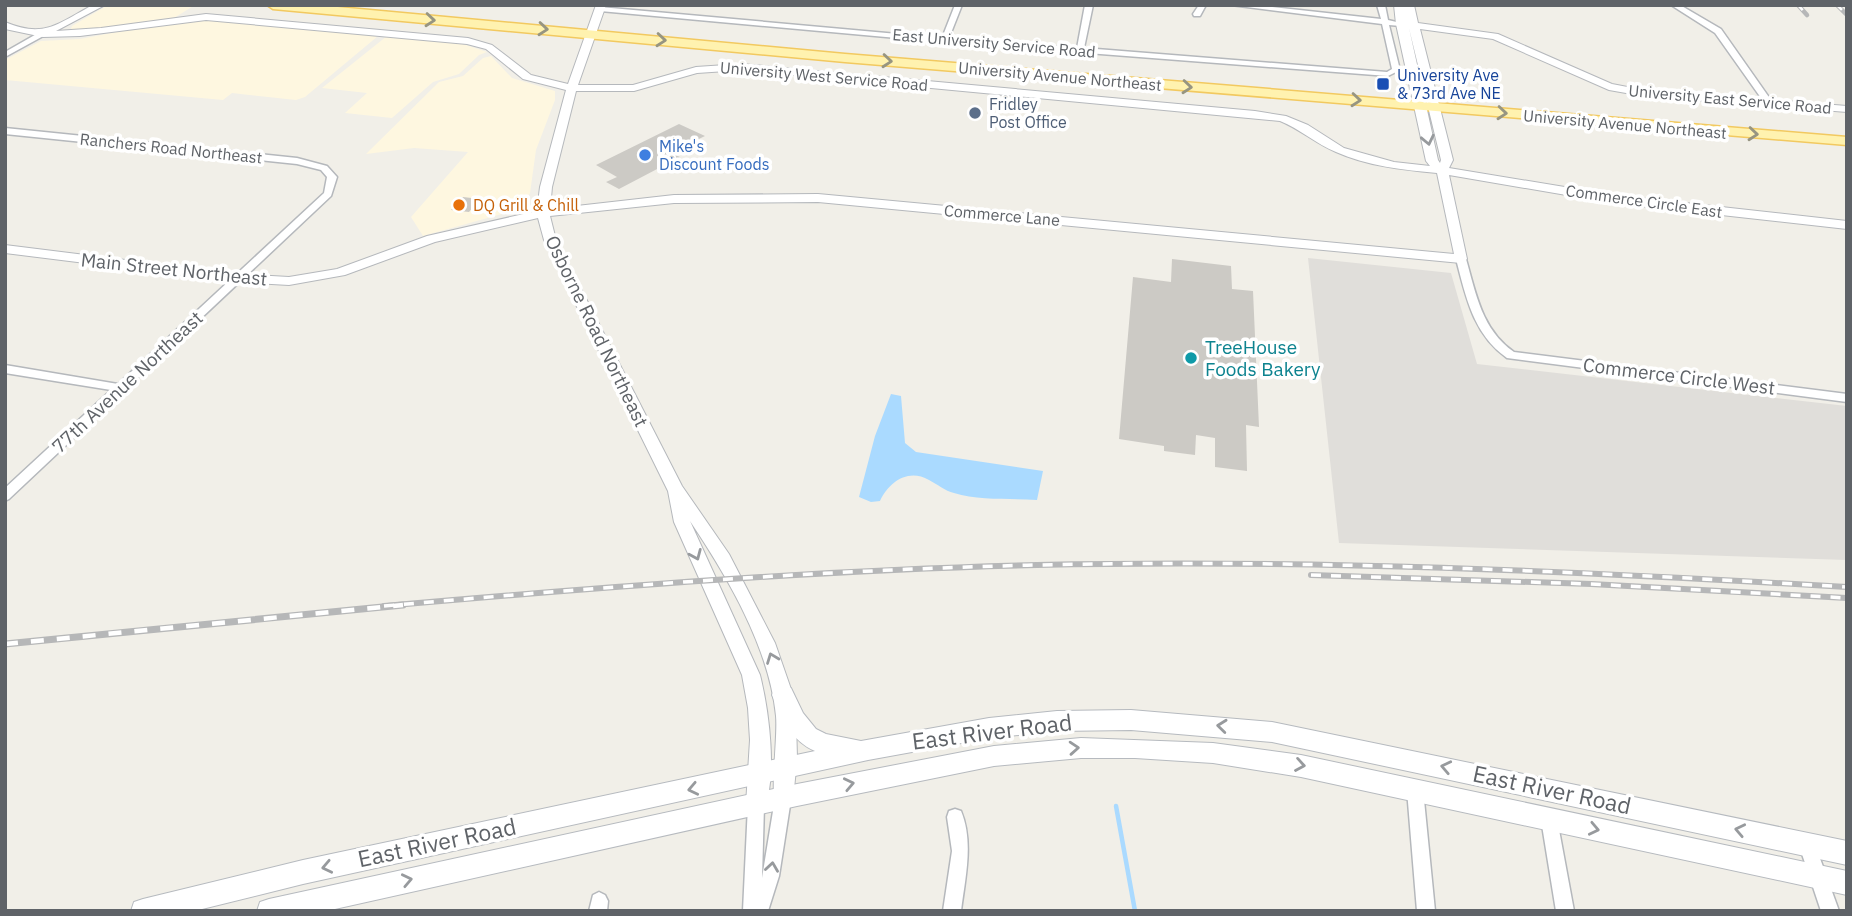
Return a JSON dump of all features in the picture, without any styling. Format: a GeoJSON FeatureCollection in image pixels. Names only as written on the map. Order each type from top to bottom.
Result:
{"type":"FeatureCollection","features":[{"type":"Feature","properties":{"kind":"main road","name":"University Avenue Northeast"},"geometry":{"type":"LineString","coordinates":[[273,5],[598,17]]}},
{"type":"Feature","properties":{"kind":"main road","name":"University Avenue Northeast"},"geometry":{"type":"LineString","coordinates":[[415,5],[598,17],[1847,141]]}},
{"type":"Feature","properties":{"kind":"main road","name":"University Avenue Northeast"},"geometry":{"type":"LineString","coordinates":[[1426,100],[1847,127]]}},
{"type":"Feature","properties":{"kind":"main road"},"geometry":{"type":"LineString","coordinates":[[783,695],[796,724],[808,738],[834,747],[868,750]]}},
{"type":"Feature","properties":{"kind":"main road","name":"East River Road"},"geometry":{"type":"LineString","coordinates":[[143,911],[172,907],[868,750],[1034,723],[1097,719],[1192,723],[1272,732],[1847,853]]}},
{"type":"Feature","properties":{"kind":"main road","name":"East River Road"},"geometry":{"type":"LineString","coordinates":[[269,911],[956,762],[1081,748],[1236,755],[1301,765],[1847,883]]}},
{"type":"Feature","properties":{"kind":"street"},"geometry":{"type":"LineString","coordinates":[[79,15],[90,5]]}},
{"type":"Feature","properties":{"kind":"street"},"geometry":{"type":"LineString","coordinates":[[5,55],[101,5]]}},
{"type":"Feature","properties":{"kind":"street"},"geometry":{"type":"LineString","coordinates":[[946,39],[959,5]]}},
{"type":"Feature","properties":{"kind":"street"},"geometry":{"type":"LineString","coordinates":[[1080,50],[1089,5]]}},
{"type":"Feature","properties":{"kind":"street"},"geometry":{"type":"LineString","coordinates":[[1197,14],[1203,5]]}},
{"type":"Feature","properties":{"kind":"street"},"geometry":{"type":"LineString","coordinates":[[1234,5],[1401,24]]}},
{"type":"Feature","properties":{"kind":"street"},"geometry":{"type":"LineString","coordinates":[[1381,5],[1385,23]]}},
{"type":"Feature","properties":{"kind":"street"},"geometry":{"type":"LineString","coordinates":[[1399,5],[1401,24],[1426,100]]}},
{"type":"Feature","properties":{"kind":"street"},"geometry":{"type":"LineString","coordinates":[[1409,5],[1415,26],[1426,100],[1432,161],[1442,171],[1461,259]]}},
{"type":"Feature","properties":{"kind":"street"},"geometry":{"type":"LineString","coordinates":[[1674,5],[1717,31],[1769,103]]}},
{"type":"Feature","properties":{"kind":"street","name":"University West Service Road"},"geometry":{"type":"LineString","coordinates":[[5,25],[19,31],[43,34],[88,35],[166,20],[206,17],[468,41],[489,47],[527,77],[572,88],[634,88],[696,70],[741,67],[1255,114],[1282,118],[1304,127],[1340,150],[1366,159],[1442,171]]}},
{"type":"Feature","properties":{"kind":"street","name":"East University Service Road"},"geometry":{"type":"LineString","coordinates":[[598,17],[946,39],[1388,74],[1396,70],[1385,23]]}},
{"type":"Feature","properties":{"kind":"street","name":"Osborne Road Northeast"},"geometry":{"type":"LineString","coordinates":[[598,17],[572,88],[543,213],[550,240],[676,490],[697,515],[765,642],[783,695],[786,769],[783,799]]}},
{"type":"Feature","properties":{"kind":"street","name":"University East Service Road"},"geometry":{"type":"LineString","coordinates":[[1401,24],[1495,36],[1609,87],[1643,93],[1847,109]]}},
{"type":"Feature","properties":{"kind":"street","name":"Ranchers Road Northeast"},"geometry":{"type":"LineString","coordinates":[[5,131],[297,161],[324,168],[332,177]]}},
{"type":"Feature","properties":{"kind":"street","name":"Commerce Circle East"},"geometry":{"type":"LineString","coordinates":[[1442,171],[1473,174],[1613,200],[1847,225]]}},
{"type":"Feature","properties":{"kind":"street","name":"77th Avenue Northeast"},"geometry":{"type":"LineString","coordinates":[[5,496],[328,194],[332,177]]}},
{"type":"Feature","properties":{"kind":"street","name":"Commerce Lane"},"geometry":{"type":"LineString","coordinates":[[543,213],[674,199],[818,198],[1461,259]]}},
{"type":"Feature","properties":{"kind":"street","name":"Main Street Northeast"},"geometry":{"type":"LineString","coordinates":[[5,250],[238,278],[289,281],[340,272],[431,239],[543,213]]}},
{"type":"Feature","properties":{"kind":"street","name":"Commerce Circle West"},"geometry":{"type":"LineString","coordinates":[[1461,259],[1482,329],[1494,346],[1511,355],[1847,398]]}},
{"type":"Feature","properties":{"kind":"street"},"geometry":{"type":"LineString","coordinates":[[5,369],[121,388]]}},
{"type":"Feature","properties":{"kind":"street","name":"Osborne Road Northeast"},"geometry":{"type":"LineString","coordinates":[[676,490],[682,522],[751,675],[761,727],[756,806]]}},
{"type":"Feature","properties":{"kind":"street"},"geometry":{"type":"LineString","coordinates":[[1415,790],[1426,911]]}},
{"type":"Feature","properties":{"kind":"street"},"geometry":{"type":"LineString","coordinates":[[759,911],[771,876],[783,799]]}},
{"type":"Feature","properties":{"kind":"street"},"geometry":{"type":"LineString","coordinates":[[752,911],[756,806]]}},
{"type":"Feature","properties":{"kind":"street"},"geometry":{"type":"LineString","coordinates":[[951,911],[960,851],[955,817]]}},
{"type":"Feature","properties":{"kind":"street"},"geometry":{"type":"LineString","coordinates":[[1549,819],[1565,911]]}},
{"type":"Feature","properties":{"kind":"street"},"geometry":{"type":"LineString","coordinates":[[1807,845],[1830,911]]}},
{"type":"Feature","properties":{"kind":"shaded area"},"geometry":{"type":"Polygon","coordinates":[[[108,5],[195,5],[174,18],[113,30],[70,31],[72,26],[108,5]]]}},
{"type":"Feature","properties":{"kind":"shaded area"},"geometry":{"type":"Polygon","coordinates":[[[204,20],[378,36],[305,97],[296,100],[232,93],[223,100],[5,80],[5,60],[41,41],[80,39],[158,24],[204,20]]]}},
{"type":"Feature","properties":{"kind":"shaded area"},"geometry":{"type":"Polygon","coordinates":[[[387,36],[460,43],[487,52],[479,55],[459,74],[433,82],[392,118],[345,113],[367,93],[322,88],[387,36]]]}},
{"type":"Feature","properties":{"kind":"shaded area"},"geometry":{"type":"Polygon","coordinates":[[[491,56],[512,78],[555,91],[555,100],[536,150],[530,193],[523,208],[423,236],[411,217],[468,152],[414,148],[366,154],[439,82],[463,76],[483,58],[491,56]]]}},
{"type":"Feature","properties":{"kind":"shaded area"},"geometry":{"type":"Polygon","coordinates":[[[1308,258],[1451,273],[1477,364],[1847,406],[1847,560],[1339,543],[1308,258]]]}},
{"type":"Feature","properties":{"kind":"water"},"geometry":{"type":"Polygon","coordinates":[[[891,394],[901,396],[905,443],[916,452],[1043,471],[1037,500],[964,496],[914,476],[907,476],[894,483],[880,501],[871,502],[859,497],[875,436],[891,394]]]}},
{"type":"Feature","properties":{"kind":"building","name":"Mike's Discount Foods"},"geometry":{"type":"Polygon","coordinates":[[[679,124],[705,136],[670,153],[680,157],[619,189],[606,182],[617,177],[596,165],[679,124]]]}},
{"type":"Feature","properties":{"kind":"building","name":"DQ Grill & Chill"},"geometry":{"type":"Polygon","coordinates":[[[463,197],[480,199],[469,212],[451,210],[463,197]]]}},
{"type":"Feature","properties":{"kind":"building","name":"TreeHouse Foods Bakery"},"geometry":{"type":"Polygon","coordinates":[[[1172,259],[1231,266],[1232,289],[1253,291],[1259,427],[1246,425],[1247,471],[1215,467],[1215,438],[1196,435],[1195,455],[1164,451],[1164,446],[1119,439],[1133,277],[1171,282],[1172,259]]]}},
{"type":"Feature","properties":{"kind":"waterway"},"geometry":{"type":"LineString","coordinates":[[1116,806],[1135,911]]}},
{"type":"Feature","properties":{"kind":"railway"},"geometry":{"type":"LineString","coordinates":[[1798,5],[1807,15]]}},
{"type":"Feature","properties":{"kind":"railway"},"geometry":{"type":"LineString","coordinates":[[1837,5],[1847,15]]}},
{"type":"Feature","properties":{"kind":"railway"},"geometry":{"type":"LineString","coordinates":[[384,606],[792,575],[1037,565],[1341,565],[1645,576],[1847,587]]}},
{"type":"Feature","properties":{"kind":"railway"},"geometry":{"type":"LineString","coordinates":[[1311,575],[1591,584],[1847,598]]}},
{"type":"Feature","properties":{"kind":"railway"},"geometry":{"type":"LineString","coordinates":[[5,644],[403,605]]}},
{"type":"Feature","properties":{"kind":"place","name":"University Ave & 73rd Ave NE"},"geometry":{"type":"Point","coordinates":[1383,84]}},
{"type":"Feature","properties":{"kind":"place","name":"Fridley Post Office"},"geometry":{"type":"Point","coordinates":[975,113]}},
{"type":"Feature","properties":{"kind":"place","name":"Mike's Discount Foods"},"geometry":{"type":"Point","coordinates":[645,155]}},
{"type":"Feature","properties":{"kind":"place","name":"DQ Grill & Chill"},"geometry":{"type":"Point","coordinates":[459,205]}},
{"type":"Feature","properties":{"kind":"place","name":"TreeHouse Foods Bakery"},"geometry":{"type":"Point","coordinates":[1191,358]}}]}
